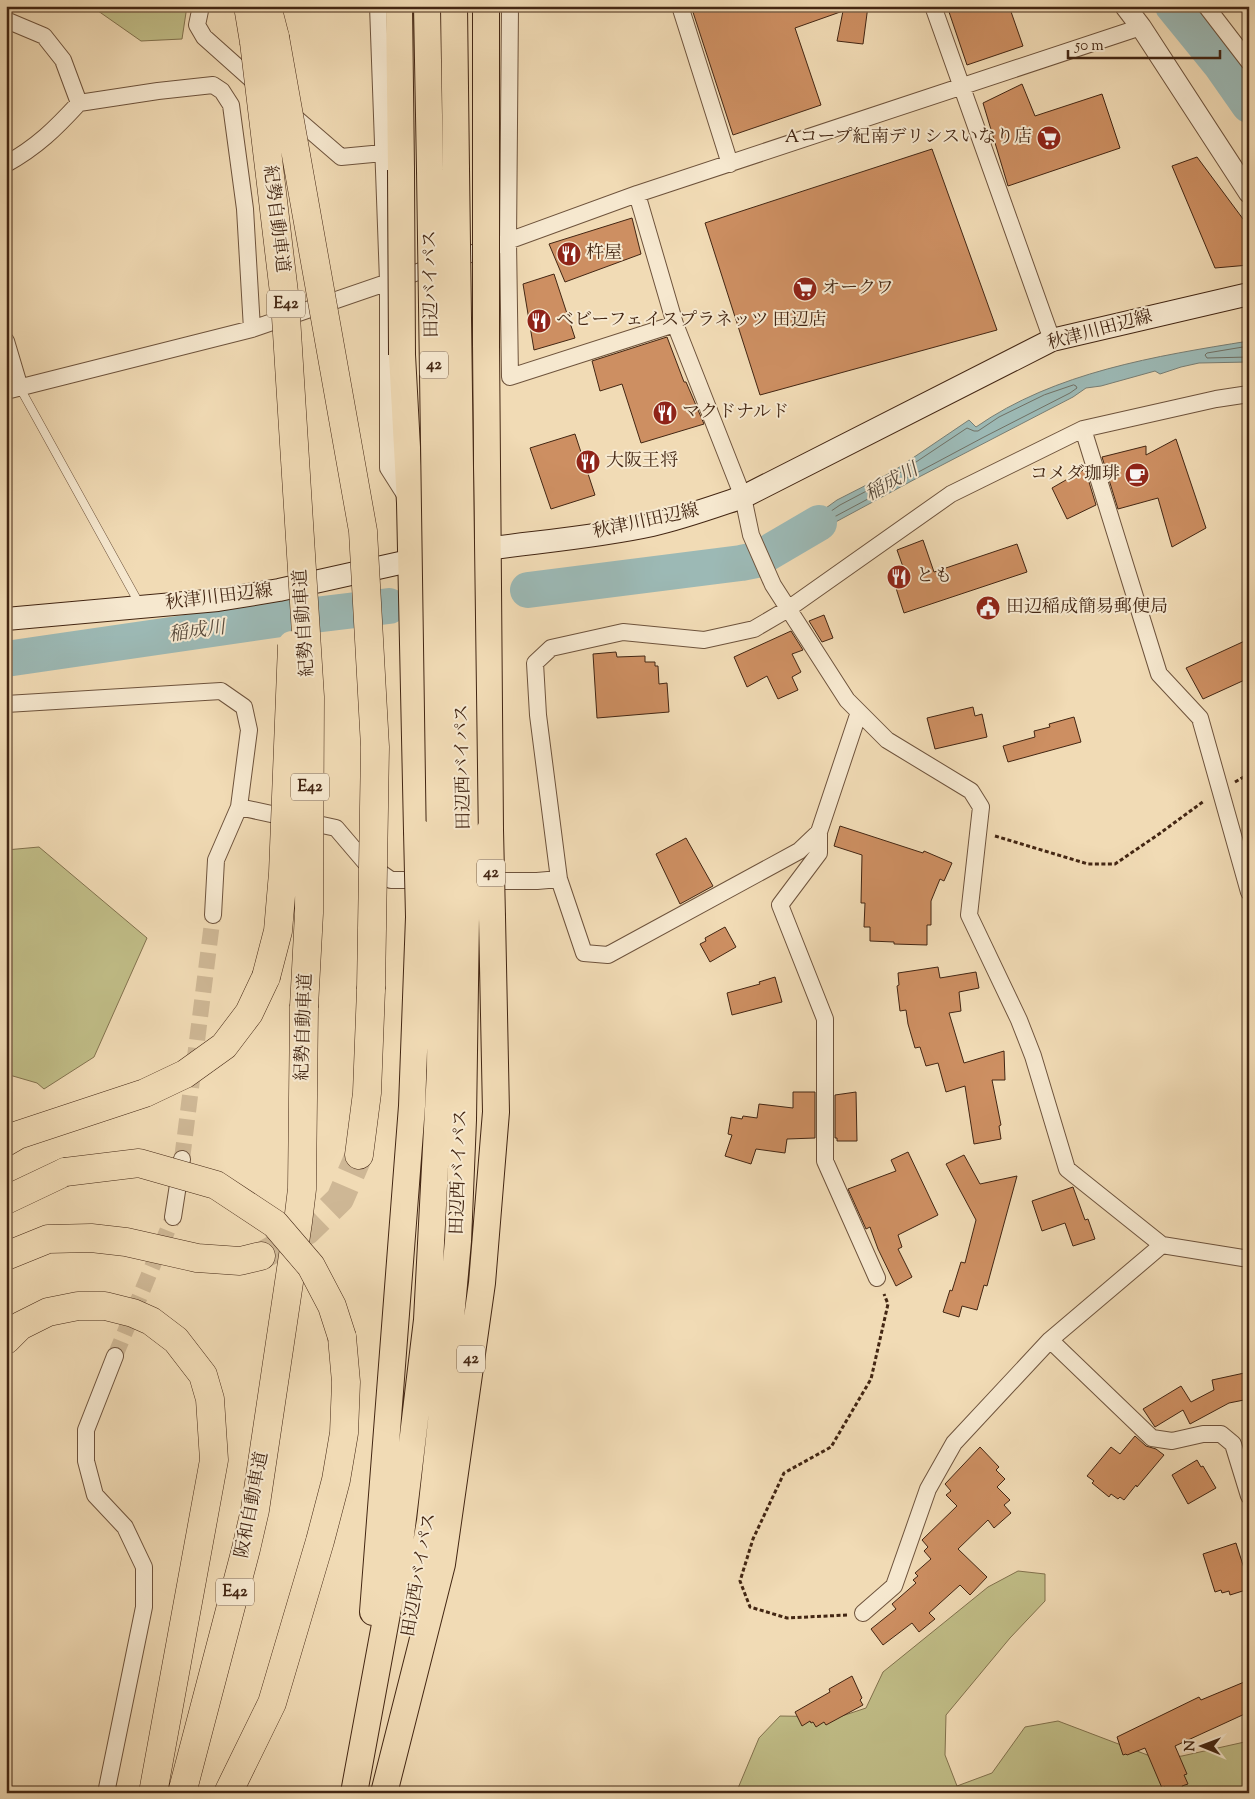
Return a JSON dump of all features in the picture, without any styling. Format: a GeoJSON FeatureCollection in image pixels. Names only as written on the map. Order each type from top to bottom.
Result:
{"type":"FeatureCollection","features":[{"type":"Feature","properties":{"kind":"highway","name":"紀勢自動車道"},"geometry":{"type":"LineString","coordinates":[[248,6],[264,40],[286,301],[310,697],[309,913],[304,1007],[302,1189],[295,1242]]}},
{"type":"Feature","properties":{"kind":"highway"},"geometry":{"type":"LineString","coordinates":[[267,6],[264,40],[363,531],[375,747],[371,989],[367,1093],[358,1155]]}},
{"type":"Feature","properties":{"kind":"highway","name":"42"},"geometry":{"type":"LineString","coordinates":[[356,1781],[412,1106],[442,917],[417,830],[424,560],[410,503],[392,162],[399,6]]}},
{"type":"Feature","properties":{"kind":"highway","name":"田辺バイパス"},"geometry":{"type":"LineString","coordinates":[[427,6],[443,169],[461,546]]}},
{"type":"Feature","properties":{"kind":"highway","name":"田辺バイパス"},"geometry":{"type":"LineString","coordinates":[[424,560],[443,169],[454,6]]}},
{"type":"Feature","properties":{"kind":"highway"},"geometry":{"type":"LineString","coordinates":[[486,6],[488,548]]}},
{"type":"Feature","properties":{"kind":"highway","name":"田辺西バイパス"},"geometry":{"type":"LineString","coordinates":[[442,917],[461,546]]}},
{"type":"Feature","properties":{"kind":"highway","name":"42"},"geometry":{"type":"LineString","coordinates":[[382,1793],[442,1564],[482,1283],[496,1112],[490,830],[488,548]]}},
{"type":"Feature","properties":{"kind":"highway","name":"田辺西バイパス"},"geometry":{"type":"LineString","coordinates":[[382,1793],[430,1521],[458,1241],[463,1120],[442,917],[424,560]]}},
{"type":"Feature","properties":{"kind":"highway"},"geometry":{"type":"LineString","coordinates":[[6,1142],[18,1135],[145,1093],[185,1074],[224,1046],[249,1013],[266,977],[278,931],[291,656],[302,567]]}},
{"type":"Feature","properties":{"kind":"highway"},"geometry":{"type":"LineString","coordinates":[[6,1200],[65,1172],[139,1163],[216,1185],[275,1224],[311,1266],[332,1306],[342,1337],[346,1382],[344,1433],[336,1480],[320,1542],[272,1703],[228,1793]]}},
{"type":"Feature","properties":{"kind":"highway"},"geometry":{"type":"LineString","coordinates":[[6,1256],[48,1239],[91,1238],[126,1242],[197,1258],[240,1261],[261,1256]]}},
{"type":"Feature","properties":{"kind":"highway","name":"阪和自動車道"},"geometry":{"type":"LineString","coordinates":[[182,1793],[246,1549],[254,1510],[295,1242]]}},
{"type":"Feature","properties":{"kind":"highway"},"geometry":{"type":"LineString","coordinates":[[6,1340],[20,1326],[56,1310],[78,1306],[105,1306],[133,1313],[151,1321],[176,1340],[203,1376],[208,1391],[214,1460],[153,1793]]}},
{"type":"Feature","properties":{"kind":"main road","name":"秋津川田辺線"},"geometry":{"type":"LineString","coordinates":[[6,619],[218,600],[279,590],[488,548],[652,525],[743,497],[1052,340],[1249,294]]}},
{"type":"Feature","properties":{"kind":"street"},"geometry":{"type":"LineString","coordinates":[[201,6],[197,25],[204,37],[340,157],[392,162]]}},
{"type":"Feature","properties":{"kind":"street"},"geometry":{"type":"LineString","coordinates":[[378,6],[392,162],[388,281],[388,468],[410,503]]}},
{"type":"Feature","properties":{"kind":"street"},"geometry":{"type":"LineString","coordinates":[[510,6],[508,240],[510,378],[675,324]]}},
{"type":"Feature","properties":{"kind":"street"},"geometry":{"type":"LineString","coordinates":[[680,6],[730,164]]}},
{"type":"Feature","properties":{"kind":"street"},"geometry":{"type":"LineString","coordinates":[[933,6],[1052,340]]}},
{"type":"Feature","properties":{"kind":"street"},"geometry":{"type":"LineString","coordinates":[[1125,6],[1141,27],[1249,193]]}},
{"type":"Feature","properties":{"kind":"street"},"geometry":{"type":"LineString","coordinates":[[1206,6],[1249,62]]}},
{"type":"Feature","properties":{"kind":"street"},"geometry":{"type":"LineString","coordinates":[[6,20],[44,36],[63,60],[79,103]]}},
{"type":"Feature","properties":{"kind":"street"},"geometry":{"type":"LineString","coordinates":[[6,341],[13,390],[252,329],[637,194],[1141,27]]}},
{"type":"Feature","properties":{"kind":"street"},"geometry":{"type":"LineString","coordinates":[[6,164],[25,154],[51,134],[79,103],[213,85],[222,91],[230,105],[245,209],[252,329]]}},
{"type":"Feature","properties":{"kind":"street"},"geometry":{"type":"LineString","coordinates":[[637,194],[675,324],[743,497],[751,535],[774,586],[842,692],[859,712],[887,740],[972,791],[981,806],[969,914],[1019,1020],[1033,1056],[1067,1169],[1162,1245],[1249,1259]]}},
{"type":"Feature","properties":{"kind":"street"},"geometry":{"type":"LineString","coordinates":[[819,832],[799,851],[608,955],[584,953],[559,879],[538,715],[535,663],[552,648],[623,632],[704,640],[754,629],[788,609],[951,494],[1083,429],[1216,399],[1249,394]]}},
{"type":"Feature","properties":{"kind":"street"},"geometry":{"type":"LineString","coordinates":[[1083,429],[1159,674],[1200,718],[1249,892]]}},
{"type":"Feature","properties":{"kind":"street"},"geometry":{"type":"LineString","coordinates":[[6,704],[221,691],[244,708],[249,730],[239,807],[216,860],[213,915]]}},
{"type":"Feature","properties":{"kind":"street"},"geometry":{"type":"LineString","coordinates":[[859,712],[819,832],[819,853],[780,905],[825,1019],[825,1161],[877,1278]]}},
{"type":"Feature","properties":{"kind":"street"},"geometry":{"type":"LineString","coordinates":[[239,807],[336,828],[365,862],[391,880],[537,881],[559,879]]}},
{"type":"Feature","properties":{"kind":"street"},"geometry":{"type":"LineString","coordinates":[[173,1218],[182,1159]]}},
{"type":"Feature","properties":{"kind":"street"},"geometry":{"type":"LineString","coordinates":[[863,1614],[894,1586],[928,1489],[954,1443],[1050,1340],[1162,1245]]}},
{"type":"Feature","properties":{"kind":"street"},"geometry":{"type":"LineString","coordinates":[[1050,1340],[1152,1438],[1172,1441],[1203,1434],[1221,1434],[1232,1444],[1249,1496]]}},
{"type":"Feature","properties":{"kind":"street"},"geometry":{"type":"LineString","coordinates":[[106,1793],[144,1607],[144,1567],[125,1527],[95,1495],[86,1461],[86,1430],[115,1356]]}},
{"type":"Feature","properties":{"kind":"lane"},"geometry":{"type":"LineString","coordinates":[[13,390],[141,607]]}},
{"type":"Feature","properties":{"kind":"path"},"geometry":{"type":"LineString","coordinates":[[977,830],[1088,864],[1114,864],[1159,834],[1220,789]]}},
{"type":"Feature","properties":{"kind":"path"},"geometry":{"type":"LineString","coordinates":[[863,1614],[788,1618],[750,1607],[740,1581],[753,1539],[784,1473],[831,1447],[871,1379],[888,1304],[877,1278]]}},
{"type":"Feature","properties":{"kind":"shaded area"},"geometry":{"type":"Polygon","coordinates":[[[91,6],[187,6],[182,39],[141,41],[91,6]]]}},
{"type":"Feature","properties":{"kind":"shaded area"},"geometry":{"type":"Polygon","coordinates":[[[39,847],[147,938],[94,1057],[44,1089],[37,1083],[6,1074],[6,850],[39,847]]]}},
{"type":"Feature","properties":{"kind":"shaded area"},"geometry":{"type":"Polygon","coordinates":[[[1018,1571],[1045,1574],[1045,1601],[1010,1638],[946,1715],[945,1755],[957,1786],[992,1773],[1025,1727],[1058,1721],[1158,1759],[1182,1756],[1249,1741],[1249,1793],[736,1793],[759,1738],[780,1716],[839,1717],[866,1708],[883,1672],[988,1587],[1018,1571]]]}},
{"type":"Feature","properties":{"kind":"water"},"geometry":{"type":"Polygon","coordinates":[[[1249,341],[1249,362],[1199,363],[1160,374],[1155,371],[1101,386],[1086,388],[1073,397],[780,552],[776,544],[837,500],[892,472],[969,420],[976,427],[1007,408],[1039,392],[1107,369],[1178,353],[1249,341]]]}},
{"type":"Feature","properties":{"kind":"building"},"geometry":{"type":"Polygon","coordinates":[[[691,6],[868,6],[863,44],[837,41],[843,11],[795,28],[821,105],[733,135],[691,6]]]}},
{"type":"Feature","properties":{"kind":"building"},"geometry":{"type":"Polygon","coordinates":[[[947,6],[1009,6],[1023,46],[967,65],[947,6]]]}},
{"type":"Feature","properties":{"kind":"building"},"geometry":{"type":"Polygon","coordinates":[[[1022,84],[1035,116],[1102,94],[1120,148],[1008,186],[983,103],[1022,84]]]}},
{"type":"Feature","properties":{"kind":"building"},"geometry":{"type":"Polygon","coordinates":[[[932,149],[997,330],[760,395],[705,223],[932,149]]]}},
{"type":"Feature","properties":{"kind":"building"},"geometry":{"type":"Polygon","coordinates":[[[1197,157],[1249,227],[1249,265],[1215,268],[1172,166],[1197,157]]]}},
{"type":"Feature","properties":{"kind":"building"},"geometry":{"type":"Polygon","coordinates":[[[632,218],[641,254],[565,282],[549,244],[632,218]]]}},
{"type":"Feature","properties":{"kind":"building"},"geometry":{"type":"Polygon","coordinates":[[[554,274],[575,338],[534,350],[523,284],[554,274]]]}},
{"type":"Feature","properties":{"kind":"building"},"geometry":{"type":"Polygon","coordinates":[[[667,337],[684,382],[686,382],[704,424],[641,443],[622,384],[600,391],[592,361],[667,337]]]}},
{"type":"Feature","properties":{"kind":"building"},"geometry":{"type":"Polygon","coordinates":[[[575,434],[595,495],[551,509],[530,448],[575,434]]]}},
{"type":"Feature","properties":{"kind":"building"},"geometry":{"type":"Polygon","coordinates":[[[1176,439],[1206,528],[1172,547],[1158,498],[1118,509],[1102,457],[1146,446],[1146,455],[1176,439]]]}},
{"type":"Feature","properties":{"kind":"building"},"geometry":{"type":"Polygon","coordinates":[[[1085,469],[1096,505],[1067,519],[1052,488],[1085,469]]]}},
{"type":"Feature","properties":{"kind":"building"},"geometry":{"type":"Polygon","coordinates":[[[923,540],[934,572],[1017,544],[1027,572],[904,613],[895,585],[908,581],[897,550],[923,540]]]}},
{"type":"Feature","properties":{"kind":"building"},"geometry":{"type":"Polygon","coordinates":[[[824,615],[833,638],[822,642],[809,621],[824,615]]]}},
{"type":"Feature","properties":{"kind":"building"},"geometry":{"type":"Polygon","coordinates":[[[791,631],[803,650],[792,654],[801,672],[792,677],[798,690],[778,699],[767,676],[747,687],[734,657],[791,631]]]}},
{"type":"Feature","properties":{"kind":"building"},"geometry":{"type":"Polygon","coordinates":[[[1249,639],[1249,678],[1203,699],[1186,668],[1249,639]]]}},
{"type":"Feature","properties":{"kind":"building"},"geometry":{"type":"Polygon","coordinates":[[[616,652],[617,657],[645,656],[645,662],[655,662],[655,666],[658,666],[659,684],[667,683],[669,712],[597,718],[593,654],[616,652]]]}},
{"type":"Feature","properties":{"kind":"building"},"geometry":{"type":"Polygon","coordinates":[[[973,707],[975,716],[982,714],[987,737],[935,749],[927,718],[973,707]]]}},
{"type":"Feature","properties":{"kind":"building"},"geometry":{"type":"Polygon","coordinates":[[[1074,717],[1081,742],[1008,762],[1003,746],[1035,737],[1034,731],[1050,727],[1049,724],[1074,717]]]}},
{"type":"Feature","properties":{"kind":"building"},"geometry":{"type":"Polygon","coordinates":[[[840,826],[923,853],[924,851],[952,863],[944,881],[940,879],[931,901],[931,925],[927,925],[927,945],[870,941],[870,927],[864,927],[865,903],[861,903],[862,855],[834,846],[840,826]]]}},
{"type":"Feature","properties":{"kind":"building"},"geometry":{"type":"Polygon","coordinates":[[[686,838],[713,886],[680,904],[656,854],[686,838]]]}},
{"type":"Feature","properties":{"kind":"building"},"geometry":{"type":"Polygon","coordinates":[[[725,927],[736,947],[710,962],[700,944],[706,941],[705,938],[725,927]]]}},
{"type":"Feature","properties":{"kind":"building"},"geometry":{"type":"Polygon","coordinates":[[[938,967],[940,978],[976,972],[979,988],[959,992],[961,1011],[949,1013],[964,1063],[1004,1051],[1005,1080],[992,1080],[1001,1125],[999,1126],[1001,1139],[974,1144],[965,1086],[946,1092],[938,1063],[926,1066],[920,1047],[915,1048],[906,1010],[900,1011],[897,986],[899,985],[898,973],[938,967]]]}},
{"type":"Feature","properties":{"kind":"building"},"geometry":{"type":"Polygon","coordinates":[[[775,977],[782,1002],[732,1015],[727,993],[760,984],[759,982],[775,977]]]}},
{"type":"Feature","properties":{"kind":"building"},"geometry":{"type":"Polygon","coordinates":[[[793,1092],[815,1092],[815,1138],[787,1139],[785,1153],[756,1149],[751,1164],[725,1156],[732,1135],[728,1134],[731,1117],[742,1119],[743,1116],[757,1118],[759,1104],[793,1108],[793,1092]]]}},
{"type":"Feature","properties":{"kind":"building"},"geometry":{"type":"Polygon","coordinates":[[[856,1092],[857,1141],[837,1141],[837,1138],[835,1138],[835,1095],[856,1092]]]}},
{"type":"Feature","properties":{"kind":"building"},"geometry":{"type":"Polygon","coordinates":[[[908,1152],[938,1215],[898,1235],[902,1247],[898,1249],[912,1277],[896,1286],[878,1249],[870,1227],[866,1229],[848,1189],[896,1171],[891,1160],[908,1152]]]}},
{"type":"Feature","properties":{"kind":"building"},"geometry":{"type":"Polygon","coordinates":[[[964,1155],[980,1184],[1017,1176],[987,1286],[984,1285],[977,1310],[962,1306],[959,1317],[943,1312],[961,1262],[965,1263],[976,1220],[946,1164],[964,1155]]]}},
{"type":"Feature","properties":{"kind":"building"},"geometry":{"type":"Polygon","coordinates":[[[1073,1187],[1085,1220],[1088,1219],[1095,1239],[1073,1246],[1065,1223],[1042,1231],[1032,1201],[1073,1187]]]}},
{"type":"Feature","properties":{"kind":"building"},"geometry":{"type":"Polygon","coordinates":[[[1249,1372],[1249,1399],[1229,1403],[1190,1424],[1183,1410],[1155,1427],[1143,1409],[1181,1386],[1191,1402],[1214,1390],[1212,1380],[1249,1372]]]}},
{"type":"Feature","properties":{"kind":"building"},"geometry":{"type":"Polygon","coordinates":[[[1135,1436],[1146,1446],[1156,1449],[1164,1455],[1124,1500],[1120,1497],[1118,1499],[1111,1494],[1109,1497],[1092,1483],[1094,1481],[1087,1476],[1111,1447],[1120,1454],[1135,1436]]]}},
{"type":"Feature","properties":{"kind":"building"},"geometry":{"type":"Polygon","coordinates":[[[980,1447],[999,1467],[996,1470],[1005,1479],[997,1487],[1010,1500],[1004,1505],[1011,1513],[994,1528],[988,1520],[958,1549],[987,1577],[970,1595],[960,1585],[929,1613],[935,1619],[919,1632],[912,1623],[883,1645],[871,1629],[896,1609],[892,1604],[916,1583],[913,1580],[918,1576],[915,1573],[931,1559],[924,1551],[928,1547],[922,1540],[957,1506],[946,1495],[951,1491],[945,1484],[980,1447]]]}},
{"type":"Feature","properties":{"kind":"building"},"geometry":{"type":"Polygon","coordinates":[[[1197,1460],[1201,1467],[1203,1466],[1216,1488],[1188,1504],[1172,1475],[1197,1460]]]}},
{"type":"Feature","properties":{"kind":"building"},"geometry":{"type":"Polygon","coordinates":[[[1236,1543],[1249,1589],[1230,1595],[1229,1591],[1222,1593],[1221,1590],[1215,1592],[1203,1554],[1236,1543]]]}},
{"type":"Feature","properties":{"kind":"building"},"geometry":{"type":"Polygon","coordinates":[[[852,1676],[862,1698],[860,1700],[863,1705],[826,1725],[824,1722],[816,1727],[810,1721],[802,1726],[795,1712],[830,1692],[829,1689],[852,1676]]]}},
{"type":"Feature","properties":{"kind":"building"},"geometry":{"type":"Polygon","coordinates":[[[1249,1680],[1249,1712],[1175,1746],[1187,1774],[1184,1775],[1188,1784],[1182,1786],[1185,1793],[1168,1793],[1165,1787],[1162,1788],[1145,1748],[1123,1755],[1117,1737],[1199,1697],[1201,1700],[1249,1680]]]}},
{"type":"Feature","properties":{"kind":"waterway"},"geometry":{"type":"LineString","coordinates":[[1173,6],[1221,65],[1249,105]]}},
{"type":"Feature","properties":{"kind":"waterway","name":"稲成川"},"geometry":{"type":"LineString","coordinates":[[528,590],[756,560],[819,523]]}},
{"type":"Feature","properties":{"kind":"waterway","name":"稲成川"},"geometry":{"type":"LineString","coordinates":[[6,659],[281,619],[389,606]]}},
{"type":"Feature","properties":{"kind":"tunnel"},"geometry":{"type":"LineString","coordinates":[[182,1159],[213,915]]}},
{"type":"Feature","properties":{"kind":"tunnel"},"geometry":{"type":"LineString","coordinates":[[261,1256],[307,1231],[340,1199],[359,1155]]}},
{"type":"Feature","properties":{"kind":"tunnel"},"geometry":{"type":"LineString","coordinates":[[115,1356],[173,1217]]}},
{"type":"Feature","properties":{"kind":"place","name":"Aコープ紀南デリシスいなり店"},"geometry":{"type":"Point","coordinates":[1049,138]}},
{"type":"Feature","properties":{"kind":"place","name":"杵屋"},"geometry":{"type":"Point","coordinates":[569,254]}},
{"type":"Feature","properties":{"kind":"place","name":"オークワ"},"geometry":{"type":"Point","coordinates":[805,289]}},
{"type":"Feature","properties":{"kind":"place","name":"ベビーフェイスプラネッツ 田辺店"},"geometry":{"type":"Point","coordinates":[539,321]}},
{"type":"Feature","properties":{"kind":"place","name":"マクドナルド"},"geometry":{"type":"Point","coordinates":[665,413]}},
{"type":"Feature","properties":{"kind":"place","name":"大阪王将"},"geometry":{"type":"Point","coordinates":[588,462]}},
{"type":"Feature","properties":{"kind":"place","name":"コメダ珈琲"},"geometry":{"type":"Point","coordinates":[1137,475]}},
{"type":"Feature","properties":{"kind":"place","name":"とも"},"geometry":{"type":"Point","coordinates":[899,577]}},
{"type":"Feature","properties":{"kind":"place","name":"田辺稲成簡易郵便局"},"geometry":{"type":"Point","coordinates":[988,608]}}]}
